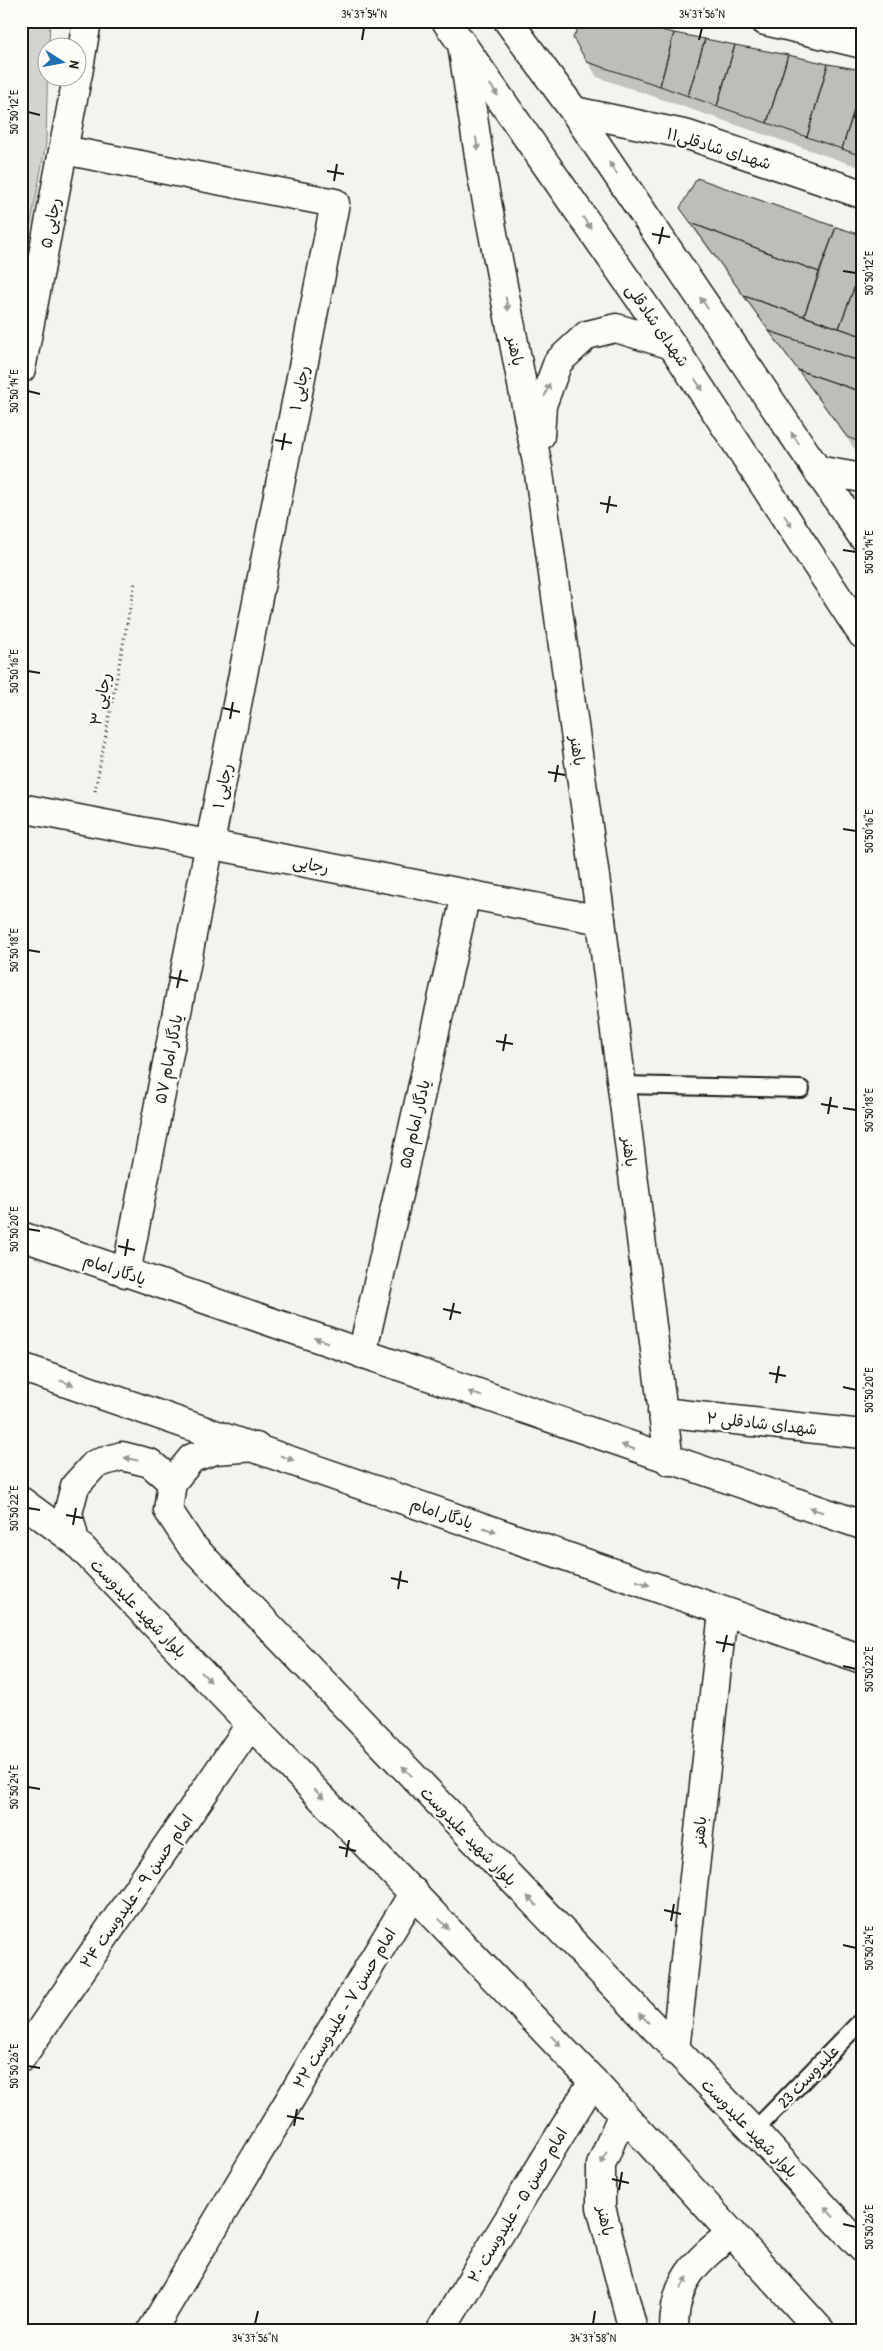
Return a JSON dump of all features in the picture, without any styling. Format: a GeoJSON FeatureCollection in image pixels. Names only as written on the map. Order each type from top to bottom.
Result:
{"type":"FeatureCollection","features":[{"type":"Feature","properties":{"kind":"street","name":"رجایی ۵"},"geometry":{"type":"LineString","coordinates":[[84,38],[87,21]]}},
{"type":"Feature","properties":{"kind":"street","name":"شهدای شادقلی"},"geometry":{"type":"LineString","coordinates":[[446,21],[672,345],[862,634]]}},
{"type":"Feature","properties":{"kind":"street"},"geometry":{"type":"LineString","coordinates":[[508,21],[574,111],[862,536]]}},
{"type":"Feature","properties":{"kind":"street"},"geometry":{"type":"LineString","coordinates":[[765,21],[829,28],[862,44]]}},
{"type":"Feature","properties":{"kind":"street","name":"باهنر"},"geometry":{"type":"LineString","coordinates":[[462,44],[482,176],[539,473],[601,920],[669,1461]]}},
{"type":"Feature","properties":{"kind":"street","name":"رجایی ۵"},"geometry":{"type":"LineString","coordinates":[[21,369],[75,88]]}},
{"type":"Feature","properties":{"kind":"street","name":"شهدای شادقلی۱۱"},"geometry":{"type":"LineString","coordinates":[[574,111],[688,135],[862,194]]}},
{"type":"Feature","properties":{"kind":"street","name":"رجایی ۱"},"geometry":{"type":"LineString","coordinates":[[64,150],[335,203],[210,844]]}},
{"type":"Feature","properties":{"kind":"street"},"geometry":{"type":"LineString","coordinates":[[539,473],[542,405],[558,362],[587,335],[616,328],[672,345]]}},
{"type":"Feature","properties":{"kind":"street"},"geometry":{"type":"LineString","coordinates":[[816,470],[862,478]]}},
{"type":"Feature","properties":{"kind":"street","name":"رجایی"},"geometry":{"type":"LineString","coordinates":[[21,808],[601,920]]}},
{"type":"Feature","properties":{"kind":"street","name":"یادگار امام ۵۷"},"geometry":{"type":"LineString","coordinates":[[126,1273],[210,844]]}},
{"type":"Feature","properties":{"kind":"street","name":"یادگار امام ۵۵"},"geometry":{"type":"LineString","coordinates":[[362,1354],[466,894]]}},
{"type":"Feature","properties":{"kind":"street","name":"یادگار امام"},"geometry":{"type":"LineString","coordinates":[[21,1236],[669,1461],[862,1525]]}},
{"type":"Feature","properties":{"kind":"street","name":"یادگار امام"},"geometry":{"type":"LineString","coordinates":[[21,1367],[256,1447],[723,1612],[862,1659]]}},
{"type":"Feature","properties":{"kind":"street","name":"شهدای شادقلی ۲"},"geometry":{"type":"LineString","coordinates":[[662,1412],[862,1434]]}},
{"type":"Feature","properties":{"kind":"street"},"geometry":{"type":"LineString","coordinates":[[76,1541],[68,1513],[75,1486],[95,1464],[122,1456],[150,1463],[172,1482],[192,1458],[215,1450],[256,1447]]}},
{"type":"Feature","properties":{"kind":"street","name":"بلوار شهید علیدوست"},"geometry":{"type":"LineString","coordinates":[[172,1482],[168,1510],[191,1545],[675,2051],[754,2131],[862,2248]]}},
{"type":"Feature","properties":{"kind":"street","name":"بلوار شهید علیدوست"},"geometry":{"type":"LineString","coordinates":[[21,1501],[76,1541],[593,2081],[820,2330]]}},
{"type":"Feature","properties":{"kind":"street","name":"باهنر"},"geometry":{"type":"LineString","coordinates":[[675,2051],[723,1612]]}},
{"type":"Feature","properties":{"kind":"street","name":"امام حسن ۹ - علیدوست ۲۴"},"geometry":{"type":"LineString","coordinates":[[21,2058],[251,1724]]}},
{"type":"Feature","properties":{"kind":"street","name":"امام حسن ۷ - علیدوست ۲۲"},"geometry":{"type":"LineString","coordinates":[[152,2330],[414,1892]]}},
{"type":"Feature","properties":{"kind":"street","name":"امام حسن ۵ - علیدوست ۲۰"},"geometry":{"type":"LineString","coordinates":[[441,2330],[593,2081]]}},
{"type":"Feature","properties":{"kind":"street","name":"باهنر"},"geometry":{"type":"LineString","coordinates":[[623,2113],[601,2165],[601,2207],[633,2330]]}},
{"type":"Feature","properties":{"kind":"street"},"geometry":{"type":"LineString","coordinates":[[674,2330],[679,2288],[695,2266],[732,2233]]}},
{"type":"Feature","properties":{"kind":"lane"},"geometry":{"type":"LineString","coordinates":[[622,1085],[801,1089]]}},
{"type":"Feature","properties":{"kind":"lane","name":"علیدوست 23"},"geometry":{"type":"LineString","coordinates":[[754,2131],[862,2020]]}},
{"type":"Feature","properties":{"kind":"path","name":"رجایی ۳"},"geometry":{"type":"LineString","coordinates":[[89,821],[136,582]]}},
{"type":"Feature","properties":{"kind":"shaded area"},"geometry":{"type":"Polygon","coordinates":[[[21,21],[50,21],[49,38],[38,38],[38,88],[47,88],[46,143],[21,277],[21,21]]]}},
{"type":"Feature","properties":{"kind":"building"},"geometry":{"type":"Polygon","coordinates":[[[581,21],[618,21],[674,33],[660,86],[587,62],[573,38],[581,21]]]}},
{"type":"Feature","properties":{"kind":"building"},"geometry":{"type":"Polygon","coordinates":[[[674,33],[705,39],[688,96],[660,86],[674,33]]]}},
{"type":"Feature","properties":{"kind":"building"},"geometry":{"type":"Polygon","coordinates":[[[705,39],[735,45],[717,106],[688,96],[705,39]]]}},
{"type":"Feature","properties":{"kind":"building"},"geometry":{"type":"Polygon","coordinates":[[[735,45],[788,55],[767,123],[717,106],[735,45]]]}},
{"type":"Feature","properties":{"kind":"building"},"geometry":{"type":"Polygon","coordinates":[[[788,55],[828,64],[807,137],[767,123],[788,55]]]}},
{"type":"Feature","properties":{"kind":"building"},"geometry":{"type":"Polygon","coordinates":[[[828,64],[862,70],[862,85],[842,149],[807,137],[828,64]]]}},
{"type":"Feature","properties":{"kind":"building"},"geometry":{"type":"Polygon","coordinates":[[[862,85],[862,112],[854,110],[862,85]]]}},
{"type":"Feature","properties":{"kind":"building"},"geometry":{"type":"Polygon","coordinates":[[[854,110],[862,112],[862,156],[842,149],[854,110]]]}},
{"type":"Feature","properties":{"kind":"building"},"geometry":{"type":"Polygon","coordinates":[[[697,178],[836,227],[819,272],[691,223],[680,208],[697,178]]]}},
{"type":"Feature","properties":{"kind":"building"},"geometry":{"type":"Polygon","coordinates":[[[691,223],[819,272],[804,316],[744,296],[691,223]]]}},
{"type":"Feature","properties":{"kind":"building"},"geometry":{"type":"Polygon","coordinates":[[[836,227],[862,235],[862,267],[839,328],[804,316],[836,227]]]}},
{"type":"Feature","properties":{"kind":"building"},"geometry":{"type":"Polygon","coordinates":[[[862,267],[862,336],[839,328],[862,267]]]}},
{"type":"Feature","properties":{"kind":"building"},"geometry":{"type":"Polygon","coordinates":[[[744,296],[862,336],[862,362],[769,331],[744,296]]]}},
{"type":"Feature","properties":{"kind":"building"},"geometry":{"type":"Polygon","coordinates":[[[769,331],[862,362],[862,392],[798,370],[769,331]]]}},
{"type":"Feature","properties":{"kind":"building"},"geometry":{"type":"Polygon","coordinates":[[[798,370],[862,392],[862,443],[847,437],[798,370]]]}}]}
